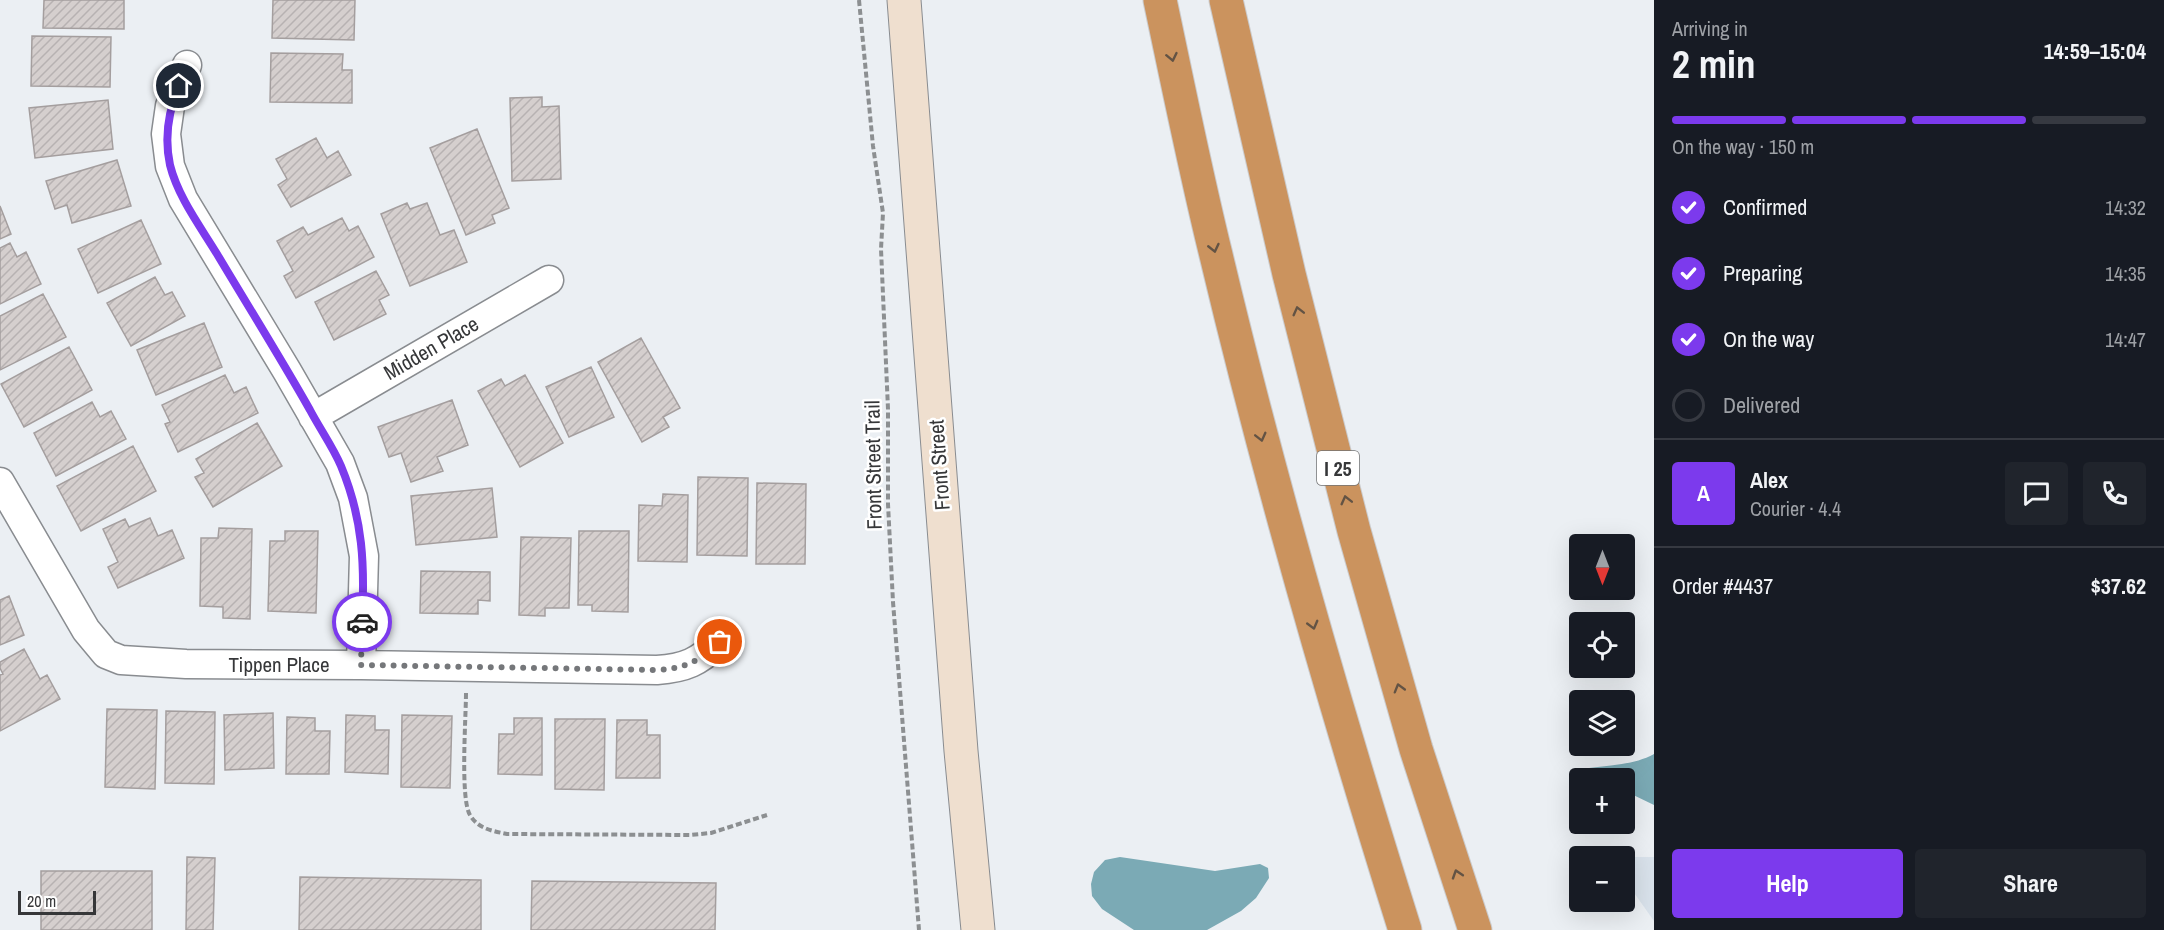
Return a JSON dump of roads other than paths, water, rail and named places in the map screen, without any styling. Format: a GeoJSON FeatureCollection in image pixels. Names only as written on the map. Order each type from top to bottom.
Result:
{"type":"FeatureCollection","features":[{"type":"Feature","properties":{"kind":"highway"},"geometry":{"type":"LineString","coordinates":[[1160,0],[1216,255],[1269,468],[1319,648],[1405,930]]}},
{"type":"Feature","properties":{"kind":"highway","name":"I 25"},"geometry":{"type":"LineString","coordinates":[[1226,0],[1286,263],[1354,531],[1416,749],[1475,930]]}},
{"type":"Feature","properties":{"kind":"main road","name":"Front Street"},"geometry":{"type":"LineString","coordinates":[[904,0],[961,751],[978,930]]}},
{"type":"Feature","properties":{"kind":"street"},"geometry":{"type":"LineString","coordinates":[[187,65],[171,106],[166,134],[171,166],[183,199],[340,463],[353,498],[361,534],[364,572],[361,665]]}},
{"type":"Feature","properties":{"kind":"street","name":"Midden Place"},"geometry":{"type":"LineString","coordinates":[[313,417],[549,280]]}},
{"type":"Feature","properties":{"kind":"street","name":"Tippen Place"},"geometry":{"type":"LineString","coordinates":[[0,482],[86,630],[98,645],[114,658],[132,662],[186,664],[657,670],[693,663],[720,642]]}},
{"type":"Feature","properties":{"kind":"water"},"geometry":{"type":"Polygon","coordinates":[[[1654,754],[1654,805],[1635,796],[1635,768],[1589,768],[1614,765],[1654,754]]]}},
{"type":"Feature","properties":{"kind":"water"},"geometry":{"type":"Polygon","coordinates":[[[1120,857],[1215,871],[1260,864],[1268,868],[1269,878],[1256,898],[1241,911],[1207,930],[1134,930],[1102,909],[1092,896],[1091,884],[1094,872],[1105,860],[1120,857]]]}}]}
